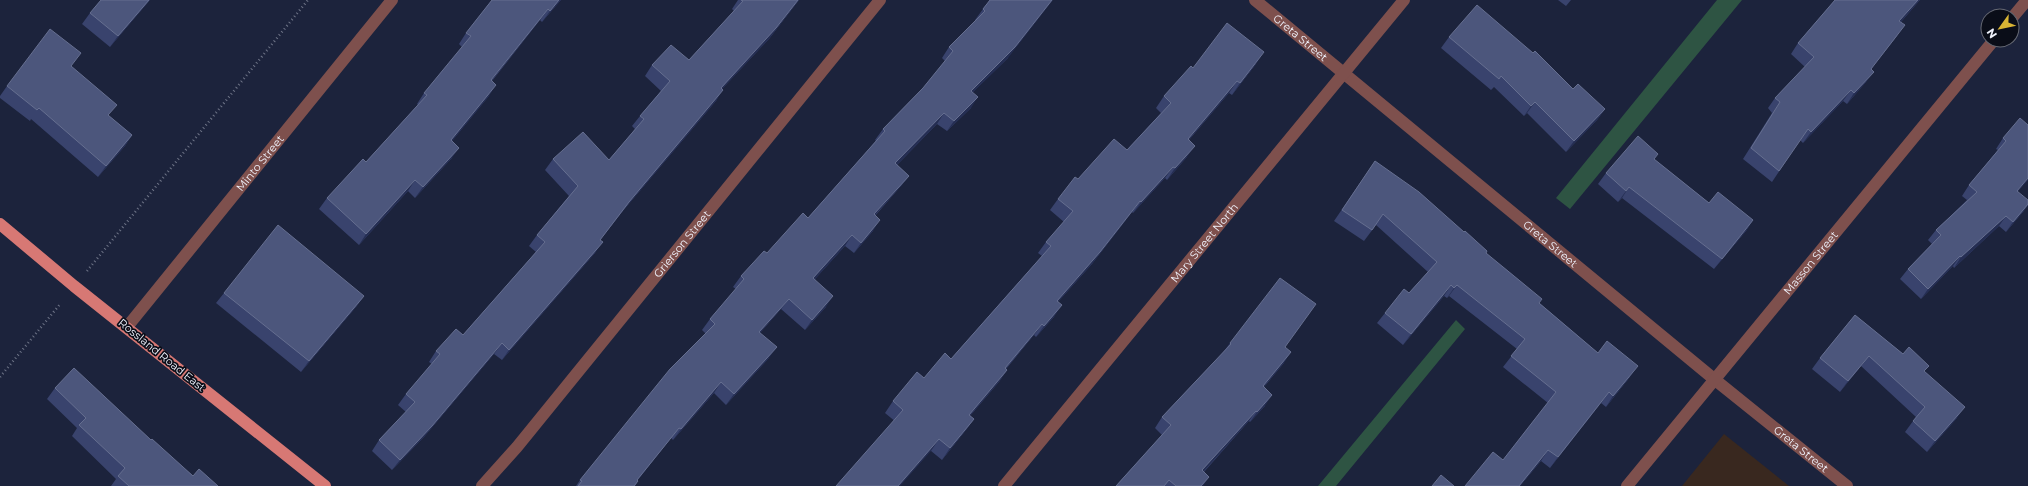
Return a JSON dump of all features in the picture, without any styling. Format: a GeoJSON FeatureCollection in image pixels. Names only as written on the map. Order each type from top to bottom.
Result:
{"type":"FeatureCollection","features":[{"type":"Feature","properties":{"kind":"main road","name":"Rossland Road East"},"geometry":{"type":"LineString","coordinates":[[0,224],[74,286],[325,486]]}},
{"type":"Feature","properties":{"kind":"street","name":"Minto Street"},"geometry":{"type":"LineString","coordinates":[[127,327],[392,0]]}},
{"type":"Feature","properties":{"kind":"street","name":"Grierson Street"},"geometry":{"type":"LineString","coordinates":[[482,486],[522,440],[880,0]]}},
{"type":"Feature","properties":{"kind":"street","name":"Greta Street"},"geometry":{"type":"LineString","coordinates":[[1255,0],[1714,379],[1847,486]]}},
{"type":"Feature","properties":{"kind":"street","name":"Mary Street North"},"geometry":{"type":"LineString","coordinates":[[1004,486],[1404,0]]}},
{"type":"Feature","properties":{"kind":"street"},"geometry":{"type":"LineString","coordinates":[[2020,8],[2027,0]]}},
{"type":"Feature","properties":{"kind":"street","name":"Masson Street"},"geometry":{"type":"LineString","coordinates":[[1627,486],[1987,48]]}},
{"type":"Feature","properties":{"kind":"path"},"geometry":{"type":"LineString","coordinates":[[100,255],[308,0]]}},
{"type":"Feature","properties":{"kind":"path"},"geometry":{"type":"LineString","coordinates":[[0,377],[56,309]]}},
{"type":"Feature","properties":{"kind":"shaded area"},"geometry":{"type":"Polygon","coordinates":[[[1724,434],[1789,486],[1682,486],[1724,434]]]}},
{"type":"Feature","properties":{"kind":"green space"},"geometry":{"type":"Polygon","coordinates":[[[1717,0],[1742,0],[1570,209],[1556,198],[1717,0]]]}},
{"type":"Feature","properties":{"kind":"green space"},"geometry":{"type":"Polygon","coordinates":[[[1456,320],[1465,329],[1336,486],[1318,486],[1456,320]]]}},
{"type":"Feature","properties":{"kind":"building"},"geometry":{"type":"Polygon","coordinates":[[[101,0],[149,0],[118,36],[90,13],[101,0]]]}},
{"type":"Feature","properties":{"kind":"building"},"geometry":{"type":"Polygon","coordinates":[[[492,0],[559,0],[550,11],[548,9],[491,80],[496,85],[451,140],[459,148],[423,187],[415,180],[366,234],[327,198],[363,159],[366,162],[427,95],[424,93],[471,36],[466,33],[492,0]]]}},
{"type":"Feature","properties":{"kind":"building"},"geometry":{"type":"Polygon","coordinates":[[[741,0],[798,0],[776,28],[721,88],[723,90],[629,202],[600,240],[603,242],[509,350],[502,343],[432,426],[400,460],[379,440],[415,402],[406,394],[440,354],[436,351],[456,329],[463,335],[545,242],[537,235],[578,186],[553,159],[583,132],[609,160],[644,119],[640,116],[670,81],[652,65],[671,45],[689,60],[743,1],[741,0]]]}},
{"type":"Feature","properties":{"kind":"building"},"geometry":{"type":"Polygon","coordinates":[[[990,0],[1052,0],[1015,47],[971,91],[978,97],[954,121],[944,113],[895,163],[909,176],[874,214],[880,220],[861,243],[852,235],[813,278],[833,296],[812,320],[789,299],[759,332],[777,347],[734,394],[721,382],[681,429],[679,428],[637,480],[638,481],[634,486],[578,486],[582,481],[580,480],[670,369],[715,324],[710,319],[744,279],[741,276],[764,251],[767,253],[803,213],[808,218],[885,131],[883,129],[923,88],[953,51],[949,47],[985,11],[983,9],[990,0]]]}},
{"type":"Feature","properties":{"kind":"building"},"geometry":{"type":"Polygon","coordinates":[[[1835,0],[1918,0],[1899,21],[1905,25],[1871,69],[1874,72],[1854,93],[1851,90],[1811,132],[1808,129],[1779,171],[1751,148],[1780,102],[1775,98],[1814,57],[1798,43],[1835,0]]]}},
{"type":"Feature","properties":{"kind":"building"},"geometry":{"type":"Polygon","coordinates":[[[1477,5],[1533,53],[1535,51],[1573,89],[1578,84],[1605,109],[1574,141],[1535,102],[1531,106],[1501,76],[1499,79],[1449,37],[1477,5]]]}},
{"type":"Feature","properties":{"kind":"building"},"geometry":{"type":"Polygon","coordinates":[[[1227,23],[1264,52],[1240,83],[1237,81],[1188,139],[1195,146],[1175,168],[1173,167],[1141,202],[1140,201],[1100,252],[1057,301],[1062,305],[1044,326],[1042,324],[1005,368],[1007,370],[969,415],[974,419],[950,448],[939,439],[898,486],[836,486],[903,410],[893,401],[917,372],[924,378],[945,353],[951,359],[1051,246],[1046,242],[1073,211],[1058,199],[1075,177],[1078,179],[1114,139],[1127,150],[1171,103],[1164,96],[1191,66],[1193,68],[1227,23]]]}},
{"type":"Feature","properties":{"kind":"building"},"geometry":{"type":"Polygon","coordinates":[[[50,29],[81,53],[71,66],[117,105],[108,115],[132,135],[106,166],[39,108],[37,110],[7,86],[50,29]]]}},
{"type":"Feature","properties":{"kind":"building"},"geometry":{"type":"Polygon","coordinates":[[[2020,118],[2028,125],[2028,178],[2017,191],[2028,200],[2028,204],[2013,222],[2006,216],[1961,257],[1960,256],[1928,289],[1908,269],[1941,235],[1936,230],[1977,192],[1969,185],[2006,141],[2003,138],[2020,118]]]}},
{"type":"Feature","properties":{"kind":"building"},"geometry":{"type":"Polygon","coordinates":[[[1638,136],[1658,154],[1654,159],[1709,203],[1718,192],[1753,220],[1722,259],[1629,187],[1626,191],[1606,173],[1638,136]]]}},
{"type":"Feature","properties":{"kind":"building"},"geometry":{"type":"Polygon","coordinates":[[[1375,161],[1419,192],[1464,232],[1465,231],[1487,251],[1486,253],[1542,299],[1539,303],[1598,353],[1607,341],[1638,366],[1613,396],[1609,392],[1558,457],[1548,450],[1519,486],[1465,486],[1493,452],[1503,460],[1556,392],[1511,356],[1525,339],[1457,285],[1454,288],[1451,285],[1411,334],[1385,313],[1404,289],[1409,293],[1437,262],[1383,214],[1372,230],[1342,210],[1375,161]]]}},
{"type":"Feature","properties":{"kind":"building"},"geometry":{"type":"Polygon","coordinates":[[[278,225],[364,296],[309,361],[224,293],[278,225]]]}},
{"type":"Feature","properties":{"kind":"building"},"geometry":{"type":"Polygon","coordinates":[[[1280,278],[1316,304],[1285,347],[1291,352],[1263,386],[1272,395],[1202,470],[1209,477],[1201,486],[1176,486],[1169,480],[1164,486],[1116,486],[1171,425],[1162,417],[1231,344],[1230,343],[1280,278]]]}},
{"type":"Feature","properties":{"kind":"building"},"geometry":{"type":"Polygon","coordinates":[[[1855,315],[1903,354],[1909,347],[1929,366],[1924,371],[1965,407],[1935,441],[1913,421],[1925,407],[1869,356],[1848,381],[1820,358],[1855,315]]]}},
{"type":"Feature","properties":{"kind":"building"},"geometry":{"type":"Polygon","coordinates":[[[74,368],[151,440],[152,439],[193,476],[199,469],[218,486],[129,486],[118,476],[125,468],[79,425],[86,418],[55,388],[74,368]]]}},
{"type":"Feature","properties":{"kind":"building"},"geometry":{"type":"Polygon","coordinates":[[[1441,475],[1454,486],[1432,486],[1441,475]]]}}]}
